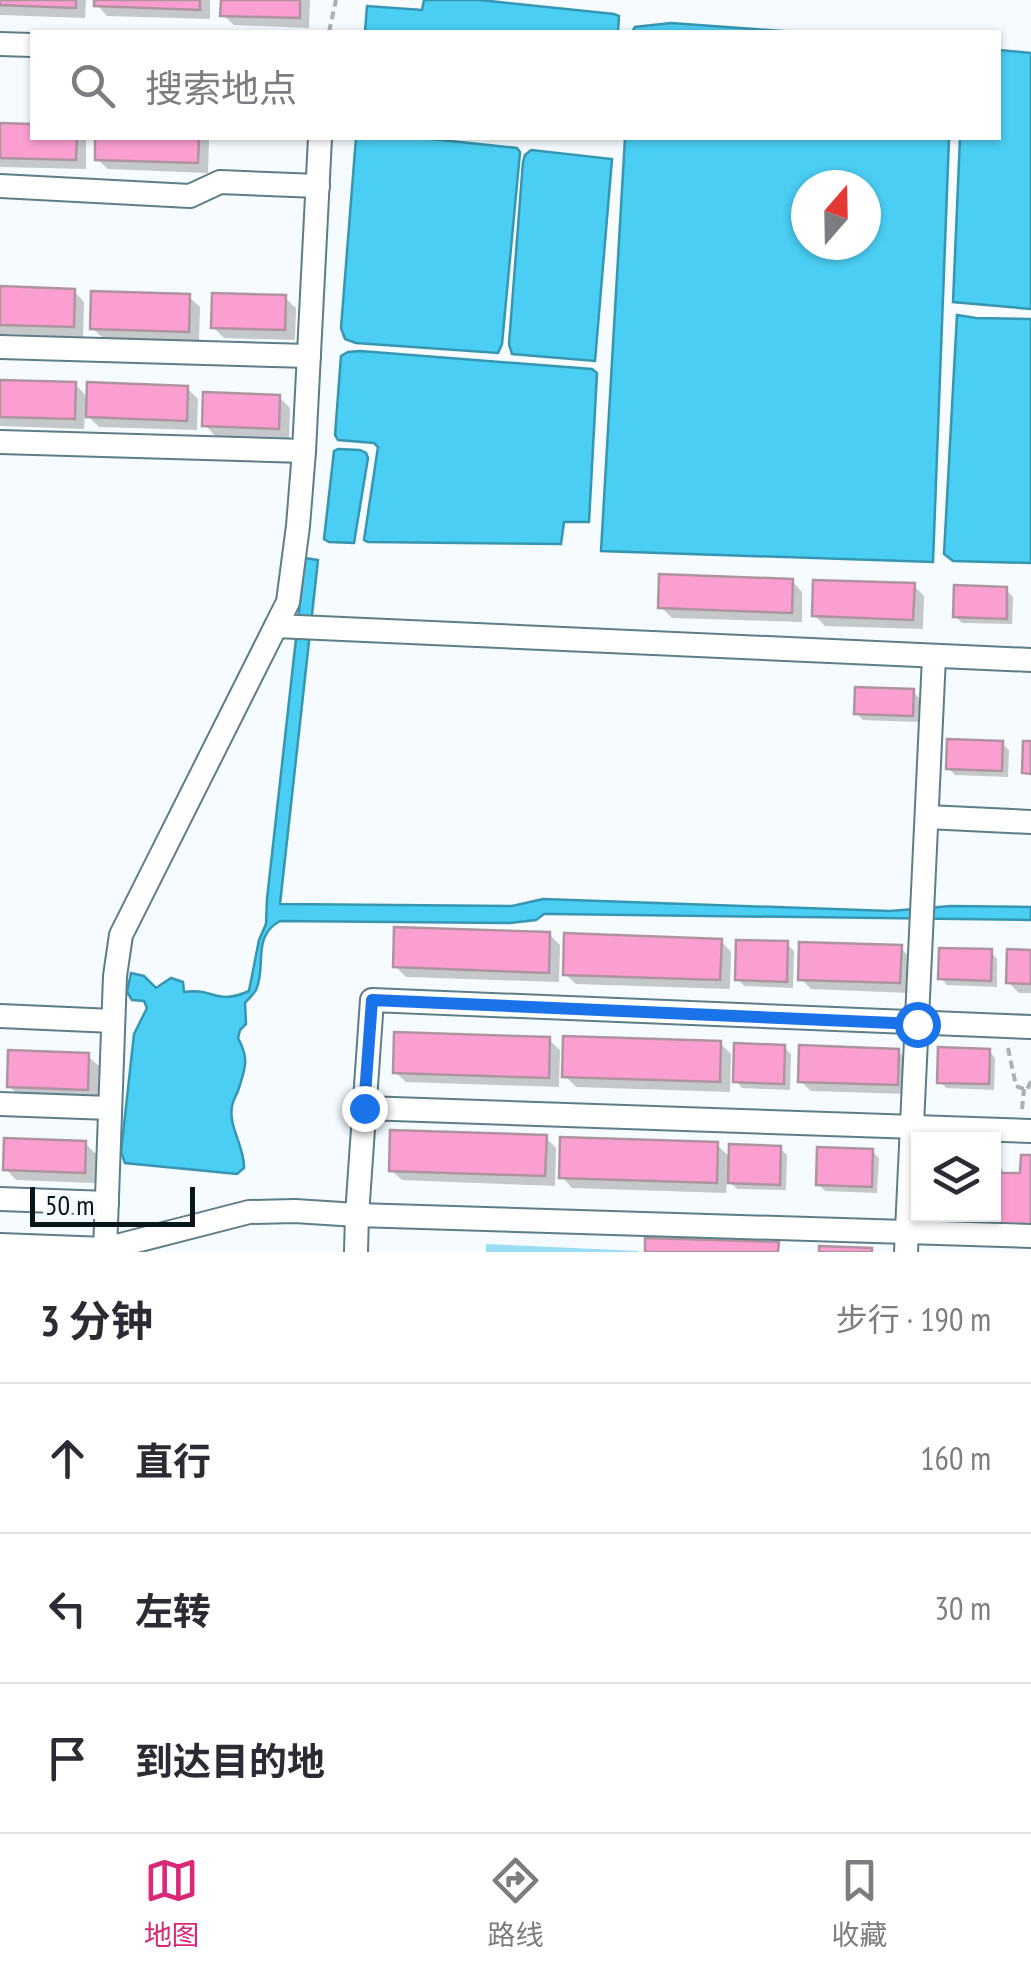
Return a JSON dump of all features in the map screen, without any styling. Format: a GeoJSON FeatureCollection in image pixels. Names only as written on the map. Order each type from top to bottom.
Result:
{"type":"FeatureCollection","features":[{"type":"Feature","properties":{"kind":"street"},"geometry":{"type":"LineString","coordinates":[[0,44],[30,45]]}},
{"type":"Feature","properties":{"kind":"street"},"geometry":{"type":"LineString","coordinates":[[105,1251],[115,976],[121,935],[288,602],[304,451],[320,140]]}},
{"type":"Feature","properties":{"kind":"street"},"geometry":{"type":"LineString","coordinates":[[0,186],[190,196],[220,182],[318,186]]}},
{"type":"Feature","properties":{"kind":"street"},"geometry":{"type":"LineString","coordinates":[[0,347],[309,356]]}},
{"type":"Feature","properties":{"kind":"street"},"geometry":{"type":"LineString","coordinates":[[0,442],[304,451]]}},
{"type":"Feature","properties":{"kind":"street"},"geometry":{"type":"LineString","coordinates":[[276,626],[1031,660]]}},
{"type":"Feature","properties":{"kind":"street"},"geometry":{"type":"LineString","coordinates":[[907,1242],[934,656]]}},
{"type":"Feature","properties":{"kind":"street"},"geometry":{"type":"LineString","coordinates":[[927,817],[1031,822]]}},
{"type":"Feature","properties":{"kind":"street"},"geometry":{"type":"LineString","coordinates":[[356,1252],[372,1000],[1031,1027]]}},
{"type":"Feature","properties":{"kind":"street"},"geometry":{"type":"LineString","coordinates":[[0,1016],[113,1021]]}},
{"type":"Feature","properties":{"kind":"street"},"geometry":{"type":"LineString","coordinates":[[0,1104],[110,1108]]}},
{"type":"Feature","properties":{"kind":"street"},"geometry":{"type":"LineString","coordinates":[[364,1108],[1031,1131]]}},
{"type":"Feature","properties":{"kind":"street"},"geometry":{"type":"LineString","coordinates":[[0,1198],[107,1204]]}},
{"type":"Feature","properties":{"kind":"street"},"geometry":{"type":"LineString","coordinates":[[0,1245],[105,1251],[249,1212],[296,1211],[907,1242],[1031,1236]]}},
{"type":"Feature","properties":{"kind":"path"},"geometry":{"type":"LineString","coordinates":[[330,30],[336,0]]}},
{"type":"Feature","properties":{"kind":"path"},"geometry":{"type":"LineString","coordinates":[[998,1026],[1000,1038],[1008,1046],[1016,1086],[1027,1090],[1031,1081]]}},
{"type":"Feature","properties":{"kind":"shaded area"},"geometry":{"type":"Polygon","coordinates":[[[424,0],[480,0],[614,14],[619,16],[618,30],[365,30],[367,6],[422,10],[424,0]]]}},
{"type":"Feature","properties":{"kind":"shaded area"},"geometry":{"type":"Polygon","coordinates":[[[671,23],[768,30],[633,30],[671,23]]]}},
{"type":"Feature","properties":{"kind":"shaded area"},"geometry":{"type":"Polygon","coordinates":[[[1001,50],[1031,53],[1031,309],[953,302],[960,140],[1001,140],[1001,50]]]}},
{"type":"Feature","properties":{"kind":"shaded area"},"geometry":{"type":"Polygon","coordinates":[[[356,140],[440,140],[517,148],[520,152],[498,353],[356,343],[345,339],[341,328],[356,140]]]}},
{"type":"Feature","properties":{"kind":"shaded area"},"geometry":{"type":"Polygon","coordinates":[[[625,140],[949,140],[933,562],[601,551],[625,140]]]}},
{"type":"Feature","properties":{"kind":"shaded area"},"geometry":{"type":"Polygon","coordinates":[[[531,150],[612,159],[595,361],[512,354],[509,344],[523,162],[531,150]]]}},
{"type":"Feature","properties":{"kind":"shaded area"},"geometry":{"type":"Polygon","coordinates":[[[957,315],[1031,319],[1031,563],[953,561],[944,554],[957,315]]]}},
{"type":"Feature","properties":{"kind":"shaded area"},"geometry":{"type":"Polygon","coordinates":[[[360,351],[592,369],[597,373],[589,522],[564,522],[561,544],[364,540],[378,447],[374,443],[338,440],[335,435],[341,356],[360,351]]]}},
{"type":"Feature","properties":{"kind":"shaded area"},"geometry":{"type":"Polygon","coordinates":[[[360,450],[368,458],[354,543],[324,539],[334,451],[360,450]]]}},
{"type":"Feature","properties":{"kind":"shaded area"},"geometry":{"type":"Polygon","coordinates":[[[305,558],[318,560],[280,904],[512,906],[543,899],[890,911],[951,906],[1031,907],[1031,920],[544,914],[536,920],[510,923],[280,921],[266,935],[259,981],[245,1003],[246,1024],[238,1038],[245,1064],[231,1114],[244,1168],[237,1174],[125,1163],[121,1152],[134,1034],[147,1008],[144,1001],[132,1000],[127,992],[131,973],[144,976],[156,988],[171,978],[183,982],[184,992],[229,997],[249,991],[266,924],[305,558]]]}},
{"type":"Feature","properties":{"kind":"shaded area"},"geometry":{"type":"Polygon","coordinates":[[[486,1244],[639,1251],[486,1252],[486,1244]]]}},
{"type":"Feature","properties":{"kind":"building"},"geometry":{"type":"Polygon","coordinates":[[[0,0],[76,0],[76,8],[0,5],[0,0]]]}},
{"type":"Feature","properties":{"kind":"building"},"geometry":{"type":"Polygon","coordinates":[[[94,0],[200,0],[200,10],[94,6],[94,0]]]}},
{"type":"Feature","properties":{"kind":"building"},"geometry":{"type":"Polygon","coordinates":[[[221,0],[300,0],[300,18],[220,16],[221,0]]]}},
{"type":"Feature","properties":{"kind":"building"},"geometry":{"type":"Polygon","coordinates":[[[0,123],[30,124],[30,140],[77,140],[76,160],[0,158],[0,123]]]}},
{"type":"Feature","properties":{"kind":"building"},"geometry":{"type":"Polygon","coordinates":[[[95,140],[199,140],[198,163],[95,160],[95,140]]]}},
{"type":"Feature","properties":{"kind":"building"},"geometry":{"type":"Polygon","coordinates":[[[0,286],[75,289],[74,327],[0,325],[0,286]]]}},
{"type":"Feature","properties":{"kind":"building"},"geometry":{"type":"Polygon","coordinates":[[[91,291],[190,294],[189,332],[90,329],[91,291]]]}},
{"type":"Feature","properties":{"kind":"building"},"geometry":{"type":"Polygon","coordinates":[[[212,293],[286,295],[285,330],[211,328],[212,293]]]}},
{"type":"Feature","properties":{"kind":"building"},"geometry":{"type":"Polygon","coordinates":[[[0,380],[76,382],[75,419],[0,417],[0,380]]]}},
{"type":"Feature","properties":{"kind":"building"},"geometry":{"type":"Polygon","coordinates":[[[87,382],[188,386],[187,421],[86,417],[87,382]]]}},
{"type":"Feature","properties":{"kind":"building"},"geometry":{"type":"Polygon","coordinates":[[[203,392],[280,395],[279,429],[202,426],[203,392]]]}},
{"type":"Feature","properties":{"kind":"building"},"geometry":{"type":"Polygon","coordinates":[[[659,574],[793,579],[792,613],[658,608],[659,574]]]}},
{"type":"Feature","properties":{"kind":"building"},"geometry":{"type":"Polygon","coordinates":[[[813,580],[915,583],[913,620],[812,616],[813,580]]]}},
{"type":"Feature","properties":{"kind":"building"},"geometry":{"type":"Polygon","coordinates":[[[954,585],[1007,587],[1007,619],[953,617],[954,585]]]}},
{"type":"Feature","properties":{"kind":"building"},"geometry":{"type":"Polygon","coordinates":[[[855,687],[914,689],[913,716],[854,714],[855,687]]]}},
{"type":"Feature","properties":{"kind":"building"},"geometry":{"type":"Polygon","coordinates":[[[947,739],[1003,741],[1002,771],[946,769],[947,739]]]}},
{"type":"Feature","properties":{"kind":"building"},"geometry":{"type":"Polygon","coordinates":[[[1023,741],[1031,741],[1031,774],[1022,773],[1023,741]]]}},
{"type":"Feature","properties":{"kind":"building"},"geometry":{"type":"Polygon","coordinates":[[[394,927],[550,932],[549,973],[393,967],[394,927]]]}},
{"type":"Feature","properties":{"kind":"building"},"geometry":{"type":"Polygon","coordinates":[[[564,933],[722,939],[720,980],[563,975],[564,933]]]}},
{"type":"Feature","properties":{"kind":"building"},"geometry":{"type":"Polygon","coordinates":[[[736,940],[788,941],[787,982],[735,980],[736,940]]]}},
{"type":"Feature","properties":{"kind":"building"},"geometry":{"type":"Polygon","coordinates":[[[799,942],[902,945],[900,983],[798,980],[799,942]]]}},
{"type":"Feature","properties":{"kind":"building"},"geometry":{"type":"Polygon","coordinates":[[[939,948],[992,949],[991,981],[938,979],[939,948]]]}},
{"type":"Feature","properties":{"kind":"building"},"geometry":{"type":"Polygon","coordinates":[[[1007,949],[1031,950],[1031,984],[1006,983],[1007,949]]]}},
{"type":"Feature","properties":{"kind":"building"},"geometry":{"type":"Polygon","coordinates":[[[394,1032],[550,1037],[549,1078],[393,1073],[394,1032]]]}},
{"type":"Feature","properties":{"kind":"building"},"geometry":{"type":"Polygon","coordinates":[[[563,1036],[721,1041],[720,1082],[562,1077],[563,1036]]]}},
{"type":"Feature","properties":{"kind":"building"},"geometry":{"type":"Polygon","coordinates":[[[734,1043],[785,1045],[784,1084],[733,1082],[734,1043]]]}},
{"type":"Feature","properties":{"kind":"building"},"geometry":{"type":"Polygon","coordinates":[[[799,1045],[899,1049],[898,1085],[798,1082],[799,1045]]]}},
{"type":"Feature","properties":{"kind":"building"},"geometry":{"type":"Polygon","coordinates":[[[938,1047],[990,1049],[989,1084],[937,1083],[938,1047]]]}},
{"type":"Feature","properties":{"kind":"building"},"geometry":{"type":"Polygon","coordinates":[[[8,1050],[89,1053],[88,1090],[7,1087],[8,1050]]]}},
{"type":"Feature","properties":{"kind":"building"},"geometry":{"type":"Polygon","coordinates":[[[390,1130],[547,1135],[545,1176],[389,1171],[390,1130]]]}},
{"type":"Feature","properties":{"kind":"building"},"geometry":{"type":"Polygon","coordinates":[[[560,1137],[718,1142],[717,1183],[559,1178],[560,1137]]]}},
{"type":"Feature","properties":{"kind":"building"},"geometry":{"type":"Polygon","coordinates":[[[4,1138],[86,1141],[85,1173],[3,1170],[4,1138]]]}},
{"type":"Feature","properties":{"kind":"building"},"geometry":{"type":"Polygon","coordinates":[[[729,1144],[781,1146],[780,1185],[728,1183],[729,1144]]]}},
{"type":"Feature","properties":{"kind":"building"},"geometry":{"type":"Polygon","coordinates":[[[817,1147],[873,1149],[872,1187],[816,1185],[817,1147]]]}},
{"type":"Feature","properties":{"kind":"building"},"geometry":{"type":"Polygon","coordinates":[[[1021,1155],[1031,1155],[1031,1226],[924,1223],[1001,1222],[1001,1173],[1020,1173],[1021,1155]]]}},
{"type":"Feature","properties":{"kind":"building"},"geometry":{"type":"Polygon","coordinates":[[[645,1238],[779,1242],[778,1252],[645,1252],[645,1238]]]}},
{"type":"Feature","properties":{"kind":"building"},"geometry":{"type":"Polygon","coordinates":[[[819,1246],[872,1248],[872,1252],[819,1252],[819,1246]]]}},
{"type":"Feature","properties":{"kind":"route"},"geometry":{"type":"LineString","coordinates":[[364,1108],[372,1000],[917,1024]]}}]}
